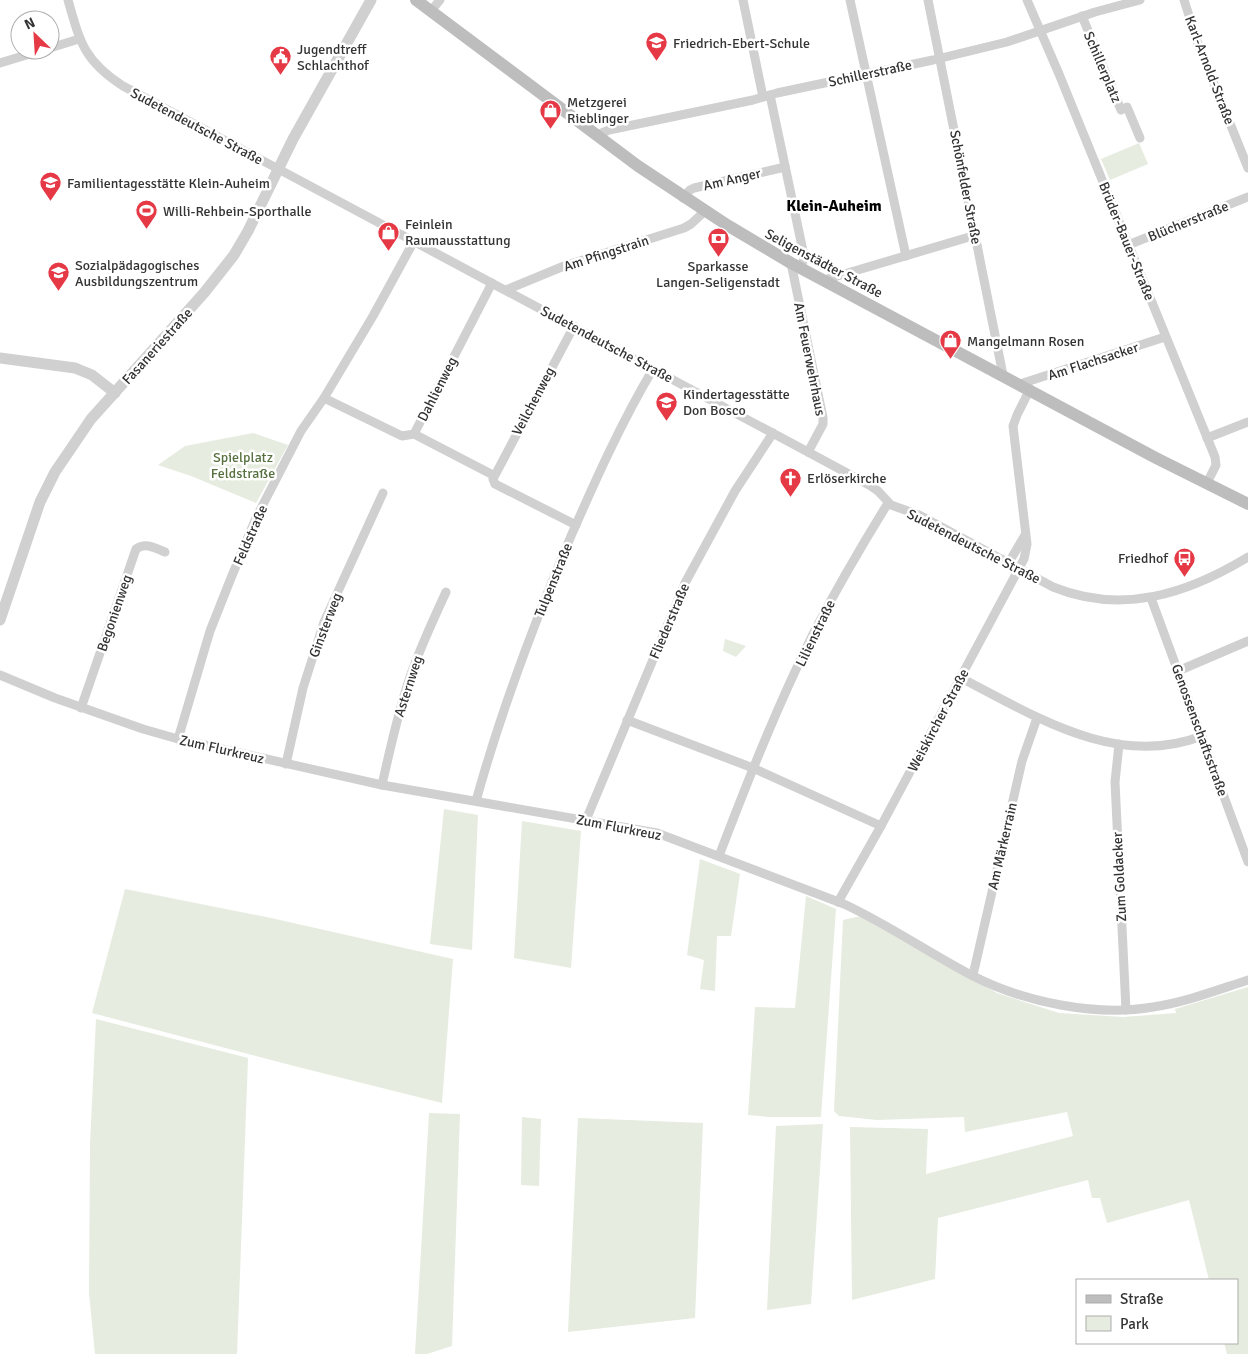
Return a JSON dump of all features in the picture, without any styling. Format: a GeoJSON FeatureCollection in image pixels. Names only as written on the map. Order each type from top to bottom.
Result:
{"type":"FeatureCollection","features":[{"type":"Feature","properties":{"kind":"main road","name":"Seligenstädter Straße"},"geometry":{"type":"LineString","coordinates":[[416,0],[597,135],[705,212],[796,265],[1156,458],[1248,504]]}},
{"type":"Feature","properties":{"kind":"street","name":"Sudetendeutsche Straße"},"geometry":{"type":"LineString","coordinates":[[68,0],[83,47],[96,64],[114,80],[774,433],[870,486],[878,491],[888,503],[919,515],[1054,587],[1084,597],[1105,600],[1151,598],[1192,586],[1248,559]]}},
{"type":"Feature","properties":{"kind":"street","name":"Fasaneriestraße"},"geometry":{"type":"LineString","coordinates":[[0,620],[40,502],[50,482],[85,427],[198,301],[225,267],[248,231],[311,106],[371,0]]}},
{"type":"Feature","properties":{"kind":"street"},"geometry":{"type":"LineString","coordinates":[[431,11],[440,0]]}},
{"type":"Feature","properties":{"kind":"street","name":"Am Feuerwehrhaus"},"geometry":{"type":"LineString","coordinates":[[743,0],[785,168],[803,251],[804,259],[796,265],[823,418],[823,424],[808,452]]}},
{"type":"Feature","properties":{"kind":"street"},"geometry":{"type":"LineString","coordinates":[[850,0],[906,256]]}},
{"type":"Feature","properties":{"kind":"street","name":"Schönfelder Straße"},"geometry":{"type":"LineString","coordinates":[[928,0],[1003,375]]}},
{"type":"Feature","properties":{"kind":"street","name":"Brüder-Bauer-Straße"},"geometry":{"type":"LineString","coordinates":[[1026,0],[1216,461],[1215,469],[1207,483]]}},
{"type":"Feature","properties":{"kind":"street","name":"Schillerstraße"},"geometry":{"type":"LineString","coordinates":[[597,135],[610,130],[1006,42],[1082,16],[1140,0]]}},
{"type":"Feature","properties":{"kind":"street","name":"Karl-Arnold-Straße"},"geometry":{"type":"LineString","coordinates":[[1184,0],[1198,44],[1248,168]]}},
{"type":"Feature","properties":{"kind":"street","name":"Schillerplatz"},"geometry":{"type":"LineString","coordinates":[[1082,16],[1121,110],[1127,107],[1140,138]]}},
{"type":"Feature","properties":{"kind":"street"},"geometry":{"type":"LineString","coordinates":[[60,45],[79,39]]}},
{"type":"Feature","properties":{"kind":"street","name":"Am Anger"},"geometry":{"type":"LineString","coordinates":[[684,198],[694,188],[785,168]]}},
{"type":"Feature","properties":{"kind":"street","name":"Blücherstraße"},"geometry":{"type":"LineString","coordinates":[[1128,245],[1248,197]]}},
{"type":"Feature","properties":{"kind":"street","name":"Am Pfingstrain"},"geometry":{"type":"LineString","coordinates":[[506,290],[564,266],[684,228],[705,212]]}},
{"type":"Feature","properties":{"kind":"street"},"geometry":{"type":"LineString","coordinates":[[824,280],[976,235]]}},
{"type":"Feature","properties":{"kind":"street","name":"Feldstraße"},"geometry":{"type":"LineString","coordinates":[[178,739],[210,631],[256,518],[301,431],[324,398],[373,316],[414,241]]}},
{"type":"Feature","properties":{"kind":"street","name":"Dahlienweg"},"geometry":{"type":"LineString","coordinates":[[324,398],[402,436],[414,434],[492,283]]}},
{"type":"Feature","properties":{"kind":"street","name":"Veilchenweg"},"geometry":{"type":"LineString","coordinates":[[493,476],[574,326]]}},
{"type":"Feature","properties":{"kind":"street","name":"Am Flachsacker"},"geometry":{"type":"LineString","coordinates":[[1025,387],[1165,337]]}},
{"type":"Feature","properties":{"kind":"street"},"geometry":{"type":"LineString","coordinates":[[0,358],[75,368],[101,381],[115,393]]}},
{"type":"Feature","properties":{"kind":"street","name":"Tulpenstraße"},"geometry":{"type":"LineString","coordinates":[[476,801],[514,682],[556,570],[613,442],[652,369]]}},
{"type":"Feature","properties":{"kind":"street","name":"Weiskircher Straße"},"geometry":{"type":"LineString","coordinates":[[838,902],[961,678],[1019,569],[1026,551],[1013,426],[1025,387]]}},
{"type":"Feature","properties":{"kind":"street"},"geometry":{"type":"LineString","coordinates":[[1207,438],[1248,422]]}},
{"type":"Feature","properties":{"kind":"street","name":"Fliederstraße"},"geometry":{"type":"LineString","coordinates":[[586,820],[685,583],[735,491],[774,433]]}},
{"type":"Feature","properties":{"kind":"street"},"geometry":{"type":"LineString","coordinates":[[414,434],[493,476],[492,480],[495,484],[576,525]]}},
{"type":"Feature","properties":{"kind":"street","name":"Ginsterweg"},"geometry":{"type":"LineString","coordinates":[[286,764],[303,688],[324,622],[383,493]]}},
{"type":"Feature","properties":{"kind":"street","name":"Lilienstraße"},"geometry":{"type":"LineString","coordinates":[[718,856],[781,702],[813,634],[888,503]]}},
{"type":"Feature","properties":{"kind":"street"},"geometry":{"type":"LineString","coordinates":[[1008,564],[1025,535]]}},
{"type":"Feature","properties":{"kind":"street","name":"Begonienweg"},"geometry":{"type":"LineString","coordinates":[[81,708],[136,549],[147,545],[165,552]]}},
{"type":"Feature","properties":{"kind":"street","name":"Asternweg"},"geometry":{"type":"LineString","coordinates":[[382,785],[396,723],[410,678],[420,649],[446,592]]}},
{"type":"Feature","properties":{"kind":"street","name":"Genossenschaftsstraße"},"geometry":{"type":"LineString","coordinates":[[1151,598],[1248,862]]}},
{"type":"Feature","properties":{"kind":"street"},"geometry":{"type":"LineString","coordinates":[[1178,671],[1248,641]]}},
{"type":"Feature","properties":{"kind":"street","name":"Zum Flurkreuz"},"geometry":{"type":"LineString","coordinates":[[0,675],[81,708],[178,739],[382,785],[657,833],[838,902],[866,915],[972,975],[1003,989],[1035,999],[1078,1007],[1126,1010],[1178,1002],[1248,980]]}},
{"type":"Feature","properties":{"kind":"street"},"geometry":{"type":"LineString","coordinates":[[961,678],[1037,718],[1075,734],[1119,744],[1163,747],[1177,745],[1202,736]]}},
{"type":"Feature","properties":{"kind":"street","name":"Am Märkerrain"},"geometry":{"type":"LineString","coordinates":[[972,975],[1022,761],[1037,718]]}},
{"type":"Feature","properties":{"kind":"street"},"geometry":{"type":"LineString","coordinates":[[627,720],[754,768],[881,826]]}},
{"type":"Feature","properties":{"kind":"street","name":"Zum Goldacker"},"geometry":{"type":"LineString","coordinates":[[1119,744],[1115,782],[1126,1010]]}},
{"type":"Feature","properties":{"kind":"green space"},"geometry":{"type":"Polygon","coordinates":[[[1139,143],[1148,164],[1110,180],[1101,159],[1139,143]]]}},
{"type":"Feature","properties":{"kind":"green space","name":"Spielplatz Feldstraße"},"geometry":{"type":"Polygon","coordinates":[[[253,433],[288,445],[256,503],[191,476],[158,465],[185,446],[253,433]]]}},
{"type":"Feature","properties":{"kind":"green space"},"geometry":{"type":"Polygon","coordinates":[[[725,639],[746,646],[736,657],[723,651],[725,639]]]}},
{"type":"Feature","properties":{"kind":"green space"},"geometry":{"type":"Polygon","coordinates":[[[444,809],[478,815],[472,950],[430,944],[444,809]]]}},
{"type":"Feature","properties":{"kind":"green space"},"geometry":{"type":"Polygon","coordinates":[[[522,821],[581,831],[571,968],[514,958],[522,821]]]}},
{"type":"Feature","properties":{"kind":"green space"},"geometry":{"type":"Polygon","coordinates":[[[700,859],[740,874],[731,936],[717,936],[715,991],[700,989],[704,960],[687,955],[700,859]]]}},
{"type":"Feature","properties":{"kind":"green space"},"geometry":{"type":"Polygon","coordinates":[[[125,889],[271,918],[453,959],[442,1103],[92,1013],[125,889]]]}},
{"type":"Feature","properties":{"kind":"green space"},"geometry":{"type":"Polygon","coordinates":[[[806,896],[836,909],[821,1117],[748,1115],[755,1007],[795,1008],[806,896]]]}},
{"type":"Feature","properties":{"kind":"green space"},"geometry":{"type":"Polygon","coordinates":[[[861,916],[997,993],[1059,1013],[1123,1017],[1176,1013],[1175,1009],[1248,987],[1248,1354],[1227,1354],[1224,1344],[1238,1344],[1238,1279],[1209,1279],[1189,1200],[1107,1223],[1100,1198],[1092,1198],[1088,1180],[938,1218],[935,1279],[852,1300],[850,1127],[928,1129],[926,1174],[1073,1136],[1067,1112],[965,1132],[964,1117],[877,1120],[839,1116],[834,1111],[843,920],[861,916]]]}},
{"type":"Feature","properties":{"kind":"green space"},"geometry":{"type":"Polygon","coordinates":[[[96,1019],[248,1058],[237,1354],[95,1354],[89,1293],[90,1144],[96,1019]]]}},
{"type":"Feature","properties":{"kind":"green space"},"geometry":{"type":"Polygon","coordinates":[[[429,1113],[460,1114],[452,1346],[427,1354],[415,1354],[429,1113]]]}},
{"type":"Feature","properties":{"kind":"green space"},"geometry":{"type":"Polygon","coordinates":[[[522,1117],[541,1119],[539,1186],[521,1185],[522,1117]]]}},
{"type":"Feature","properties":{"kind":"green space"},"geometry":{"type":"Polygon","coordinates":[[[578,1118],[703,1123],[695,1318],[568,1332],[578,1118]]]}},
{"type":"Feature","properties":{"kind":"green space"},"geometry":{"type":"Polygon","coordinates":[[[823,1124],[811,1304],[767,1310],[776,1126],[823,1124]]]}},
{"type":"Feature","properties":{"kind":"place","name":"Friedrich-Ebert-Schule"},"geometry":{"type":"Point","coordinates":[657,62]}},
{"type":"Feature","properties":{"kind":"place","name":"Jugendtreff Schlachthof"},"geometry":{"type":"Point","coordinates":[281,76]}},
{"type":"Feature","properties":{"kind":"place","name":"Metzgerei Rieblinger"},"geometry":{"type":"Point","coordinates":[551,129]}},
{"type":"Feature","properties":{"kind":"place","name":"Familientagesstätte Klein-Auheim"},"geometry":{"type":"Point","coordinates":[51,202]}},
{"type":"Feature","properties":{"kind":"place","name":"Willi-Rehbein-Sporthalle"},"geometry":{"type":"Point","coordinates":[147,230]}},
{"type":"Feature","properties":{"kind":"place","name":"Feinlein Raumausstattung"},"geometry":{"type":"Point","coordinates":[389,251]}},
{"type":"Feature","properties":{"kind":"place","name":"Sparkasse Langen-Seligenstadt"},"geometry":{"type":"Point","coordinates":[718,257]}},
{"type":"Feature","properties":{"kind":"place","name":"Sozialpädagogisches Ausbildungszentrum"},"geometry":{"type":"Point","coordinates":[59,292]}},
{"type":"Feature","properties":{"kind":"place","name":"Mangelmann Rosen"},"geometry":{"type":"Point","coordinates":[951,360]}},
{"type":"Feature","properties":{"kind":"place","name":"Kindertagesstätte Don Bosco"},"geometry":{"type":"Point","coordinates":[667,421]}},
{"type":"Feature","properties":{"kind":"place","name":"Erlöserkirche"},"geometry":{"type":"Point","coordinates":[791,497]}},
{"type":"Feature","properties":{"kind":"place","name":"Friedhof"},"geometry":{"type":"Point","coordinates":[1184,577]}},
{"type":"Feature","properties":{"kind":"district","name":"Klein-Auheim"},"geometry":{"type":"Point","coordinates":[834,205]}}]}
